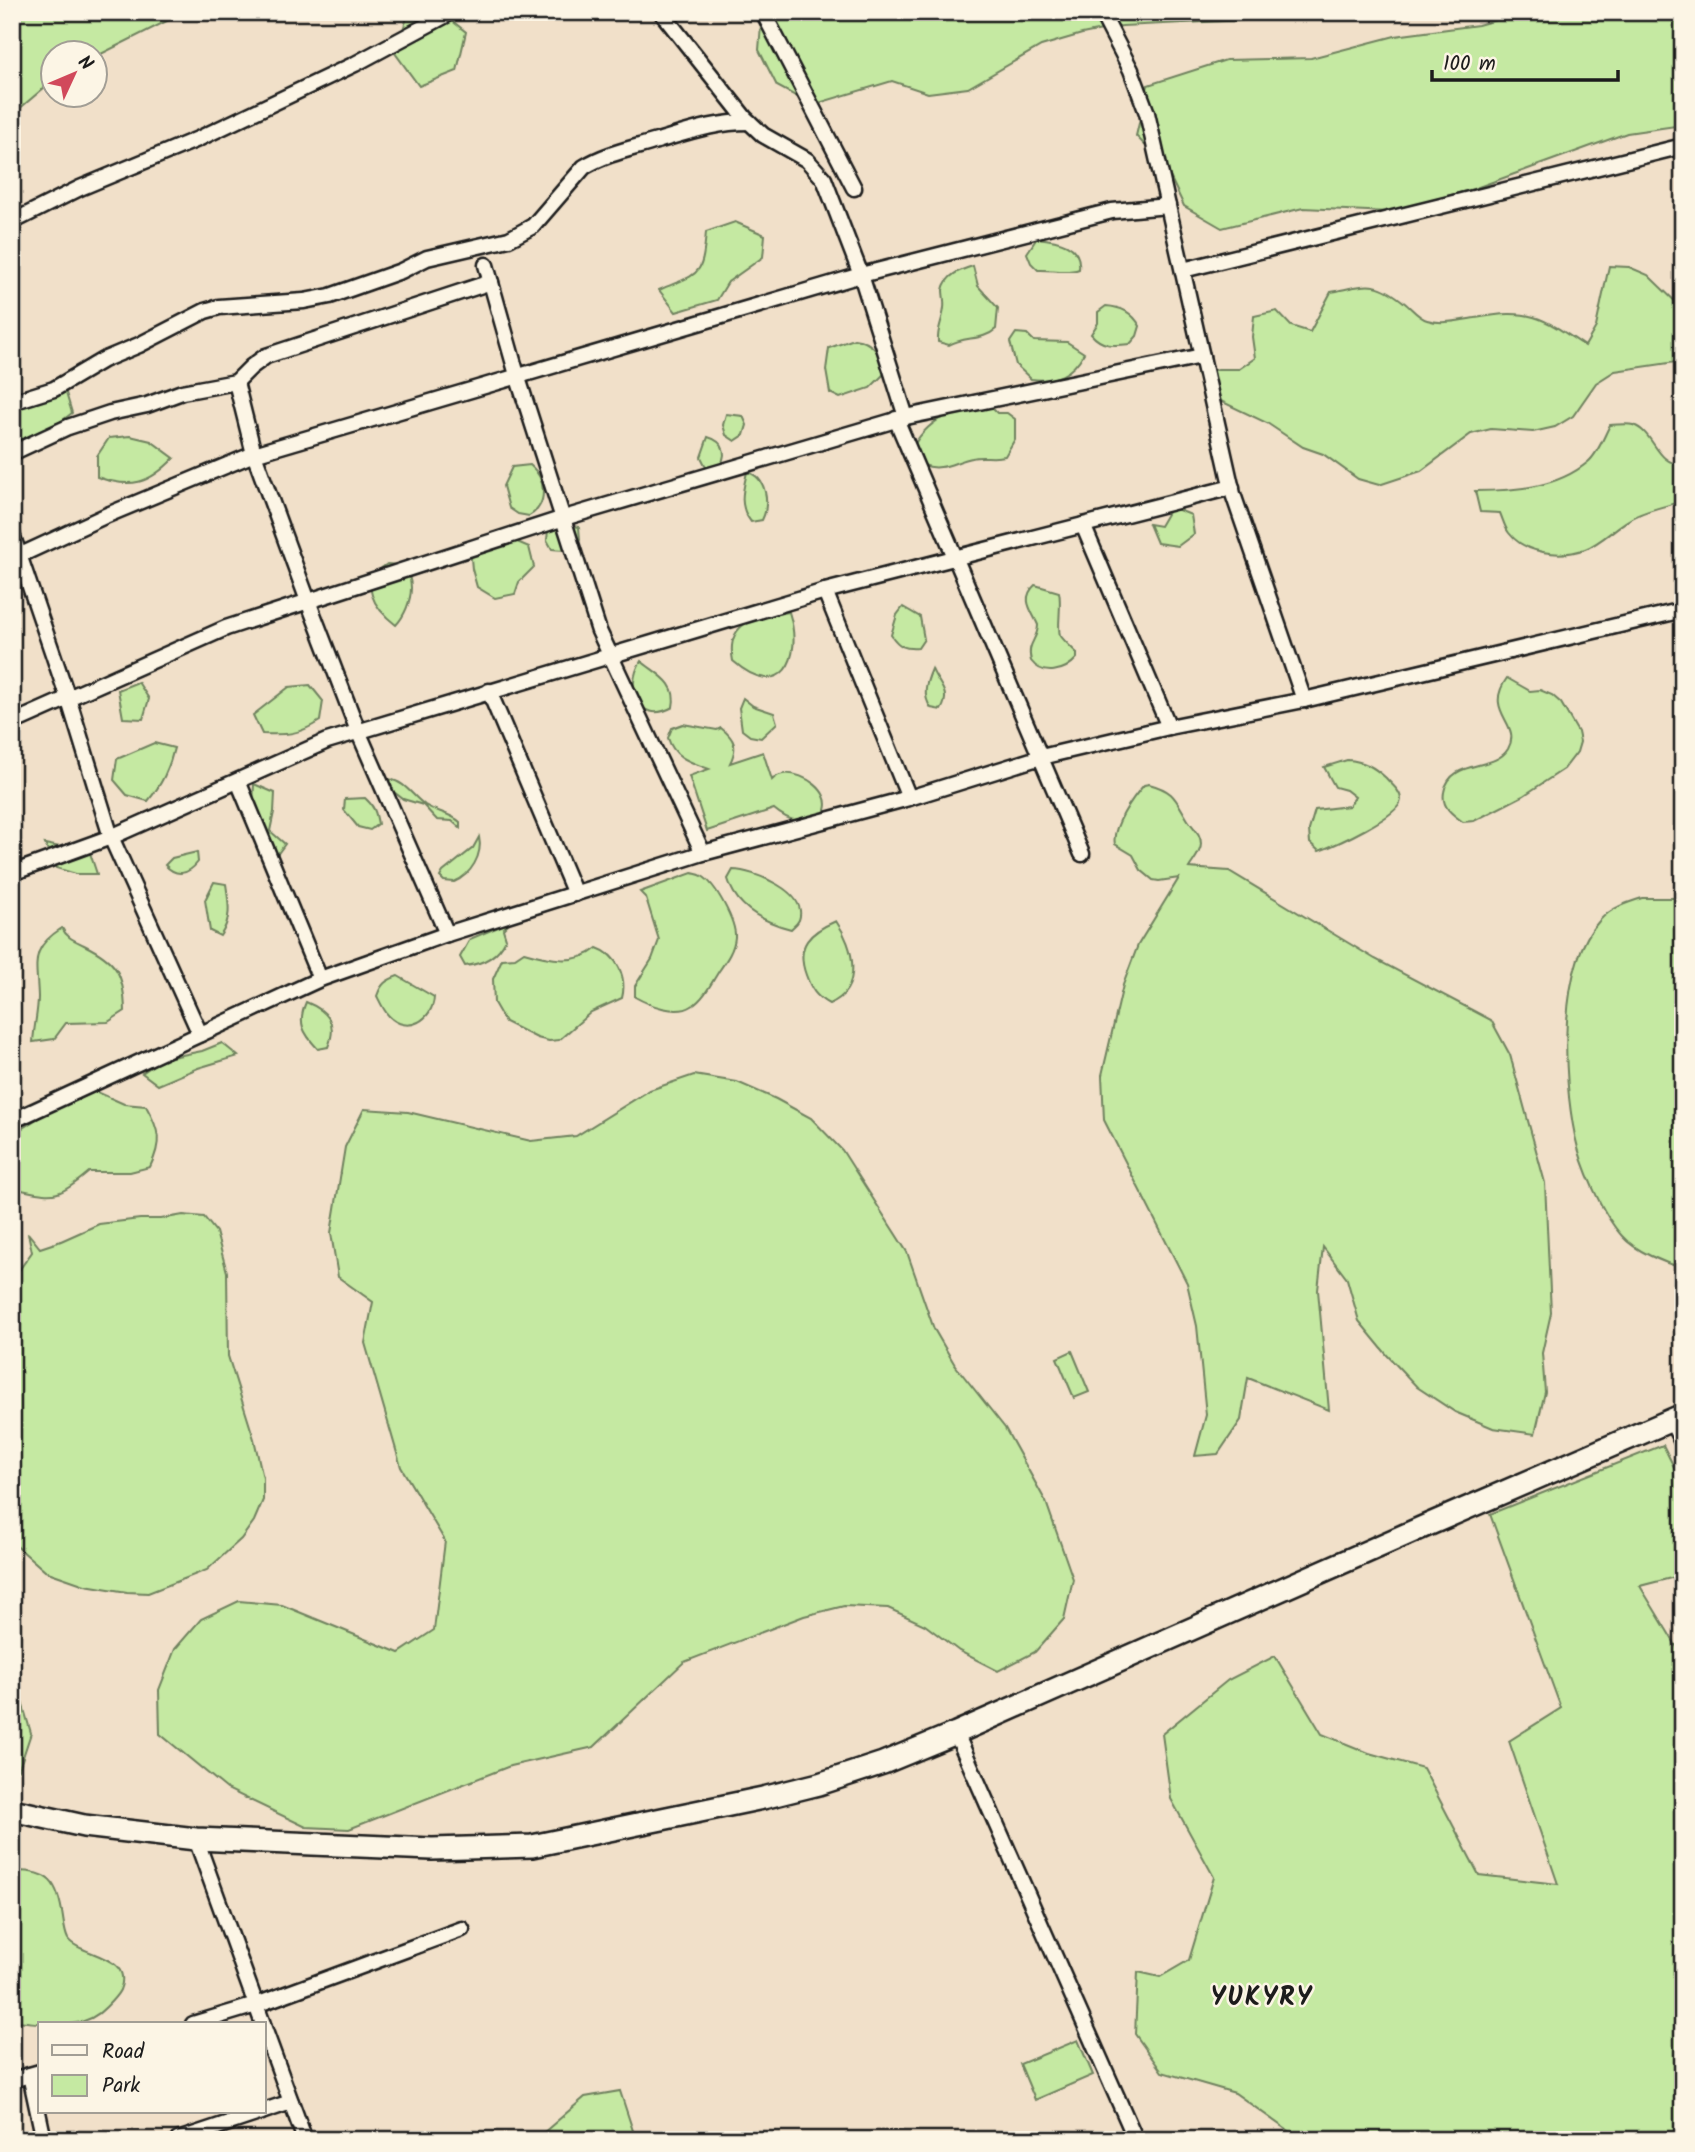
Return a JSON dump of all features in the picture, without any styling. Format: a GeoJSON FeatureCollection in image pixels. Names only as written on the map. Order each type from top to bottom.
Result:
{"type":"FeatureCollection","features":[{"type":"Feature","properties":{"kind":"street"},"geometry":{"type":"LineString","coordinates":[[12,222],[80,188],[198,138],[355,64],[452,12]]}},
{"type":"Feature","properties":{"kind":"street"},"geometry":{"type":"LineString","coordinates":[[661,12],[729,101],[749,122],[763,135],[807,160],[824,179],[861,275],[901,418],[954,558],[1082,854]]}},
{"type":"Feature","properties":{"kind":"street"},"geometry":{"type":"LineString","coordinates":[[763,12],[854,188]]}},
{"type":"Feature","properties":{"kind":"street"},"geometry":{"type":"LineString","coordinates":[[1101,12],[1131,70],[1147,113],[1232,487],[1304,700]]}},
{"type":"Feature","properties":{"kind":"street"},"geometry":{"type":"LineString","coordinates":[[12,402],[54,388],[96,363],[139,345],[205,311],[219,307],[304,301],[330,296],[401,271],[427,258],[509,239],[533,226],[584,167],[593,161],[611,153],[711,124],[749,122]]}},
{"type":"Feature","properties":{"kind":"street"},"geometry":{"type":"LineString","coordinates":[[1183,270],[1683,146]]}},
{"type":"Feature","properties":{"kind":"street"},"geometry":{"type":"LineString","coordinates":[[16,558],[105,516],[254,454],[861,275],[1112,211],[1168,206]]}},
{"type":"Feature","properties":{"kind":"street"},"geometry":{"type":"LineString","coordinates":[[486,265],[517,375],[599,631],[703,853]]}},
{"type":"Feature","properties":{"kind":"street"},"geometry":{"type":"LineString","coordinates":[[12,453],[68,427],[147,405],[182,392],[236,382],[266,356],[491,282]]}},
{"type":"Feature","properties":{"kind":"street"},"geometry":{"type":"LineString","coordinates":[[12,723],[226,628],[564,518],[901,418],[1202,356]]}},
{"type":"Feature","properties":{"kind":"street"},"geometry":{"type":"LineString","coordinates":[[236,382],[254,454],[308,601],[358,731],[447,934]]}},
{"type":"Feature","properties":{"kind":"street"},"geometry":{"type":"LineString","coordinates":[[12,873],[111,837],[327,741],[358,731],[825,591],[1232,487]]}},
{"type":"Feature","properties":{"kind":"street"},"geometry":{"type":"LineString","coordinates":[[1083,525],[1169,727]]}},
{"type":"Feature","properties":{"kind":"street"},"geometry":{"type":"LineString","coordinates":[[12,534],[16,558],[67,698],[111,837],[200,1034]]}},
{"type":"Feature","properties":{"kind":"street"},"geometry":{"type":"LineString","coordinates":[[825,591],[909,798]]}},
{"type":"Feature","properties":{"kind":"street"},"geometry":{"type":"LineString","coordinates":[[12,1121],[320,979],[447,934],[703,853],[909,798],[1041,757],[1169,727],[1304,700],[1683,610]]}},
{"type":"Feature","properties":{"kind":"street"},"geometry":{"type":"LineString","coordinates":[[489,691],[575,894]]}},
{"type":"Feature","properties":{"kind":"street"},"geometry":{"type":"LineString","coordinates":[[238,780],[320,979]]}},
{"type":"Feature","properties":{"kind":"street"},"geometry":{"type":"LineString","coordinates":[[12,1810],[84,1826],[196,1839],[432,1849],[532,1846],[819,1784],[883,1763],[956,1733],[1677,1418],[1683,1444]]}},
{"type":"Feature","properties":{"kind":"street"},"geometry":{"type":"LineString","coordinates":[[956,1733],[1136,2140]]}},
{"type":"Feature","properties":{"kind":"street"},"geometry":{"type":"LineString","coordinates":[[196,1839],[263,2022]]}},
{"type":"Feature","properties":{"kind":"street"},"geometry":{"type":"LineString","coordinates":[[199,2022],[462,1929]]}},
{"type":"Feature","properties":{"kind":"street"},"geometry":{"type":"LineString","coordinates":[[266,2032],[305,2140]]}},
{"type":"Feature","properties":{"kind":"street"},"geometry":{"type":"LineString","coordinates":[[12,2080],[35,2073],[38,2095]]}},
{"type":"Feature","properties":{"kind":"street"},"geometry":{"type":"LineString","coordinates":[[266,2110],[291,2102]]}},
{"type":"Feature","properties":{"kind":"street"},"geometry":{"type":"LineString","coordinates":[[41,2114],[44,2140]]}},
{"type":"Feature","properties":{"kind":"street"},"geometry":{"type":"LineString","coordinates":[[178,2140],[254,2114]]}},
{"type":"Feature","properties":{"kind":"green space"},"geometry":{"type":"Polygon","coordinates":[[[12,12],[180,12],[108,50],[108,38],[38,38],[38,93],[12,115],[12,12]]]}},
{"type":"Feature","properties":{"kind":"green space"},"geometry":{"type":"Polygon","coordinates":[[[409,12],[441,12],[466,32],[457,71],[419,86],[395,53],[409,12]]]}},
{"type":"Feature","properties":{"kind":"green space"},"geometry":{"type":"Polygon","coordinates":[[[762,12],[1286,12],[1246,20],[1122,26],[1041,46],[968,88],[928,93],[892,81],[812,105],[777,86],[759,50],[762,12]]]}},
{"type":"Feature","properties":{"kind":"green space"},"geometry":{"type":"Polygon","coordinates":[[[1525,12],[1683,12],[1683,125],[1627,133],[1473,189],[1389,212],[1303,208],[1222,228],[1184,206],[1165,166],[1136,136],[1148,85],[1226,60],[1311,58],[1395,36],[1478,25],[1525,12]]]}},
{"type":"Feature","properties":{"kind":"green space"},"geometry":{"type":"Polygon","coordinates":[[[735,222],[765,235],[763,257],[728,282],[717,300],[676,312],[659,290],[696,272],[703,258],[706,232],[735,222]]]}},
{"type":"Feature","properties":{"kind":"green space"},"geometry":{"type":"Polygon","coordinates":[[[1037,238],[1067,245],[1077,254],[1079,269],[1038,270],[1027,253],[1037,238]]]}},
{"type":"Feature","properties":{"kind":"green space"},"geometry":{"type":"Polygon","coordinates":[[[973,266],[978,286],[998,308],[996,329],[991,333],[949,345],[938,342],[944,308],[943,290],[947,280],[973,266]]]}},
{"type":"Feature","properties":{"kind":"green space"},"geometry":{"type":"Polygon","coordinates":[[[1609,266],[1629,267],[1648,275],[1683,309],[1683,361],[1615,371],[1596,383],[1573,416],[1555,427],[1533,432],[1491,429],[1471,434],[1421,471],[1379,485],[1358,479],[1323,454],[1303,447],[1267,423],[1208,395],[1197,375],[1218,369],[1239,369],[1255,358],[1252,337],[1254,316],[1277,311],[1291,326],[1310,332],[1331,292],[1362,286],[1386,290],[1427,320],[1445,322],[1493,315],[1522,315],[1545,321],[1585,346],[1596,327],[1609,266]]]}},
{"type":"Feature","properties":{"kind":"green space"},"geometry":{"type":"Polygon","coordinates":[[[1106,306],[1126,311],[1140,326],[1137,336],[1130,344],[1109,345],[1091,334],[1098,323],[1098,312],[1106,306]]]}},
{"type":"Feature","properties":{"kind":"green space"},"geometry":{"type":"Polygon","coordinates":[[[1016,333],[1027,334],[1034,341],[1067,342],[1084,353],[1074,367],[1062,375],[1048,379],[1031,379],[1016,365],[1010,342],[1016,333]]]}},
{"type":"Feature","properties":{"kind":"green space"},"geometry":{"type":"Polygon","coordinates":[[[854,339],[867,343],[876,350],[882,361],[884,374],[870,388],[840,398],[830,393],[826,370],[829,348],[854,339]]]}},
{"type":"Feature","properties":{"kind":"green space"},"geometry":{"type":"Polygon","coordinates":[[[24,390],[66,393],[72,413],[12,451],[12,392],[24,390]]]}},
{"type":"Feature","properties":{"kind":"green space"},"geometry":{"type":"Polygon","coordinates":[[[990,406],[997,413],[1007,413],[1015,419],[1015,439],[1005,456],[976,457],[942,467],[923,465],[913,448],[928,428],[954,411],[990,406]]]}},
{"type":"Feature","properties":{"kind":"green space"},"geometry":{"type":"Polygon","coordinates":[[[726,414],[743,416],[747,425],[744,435],[735,441],[726,435],[723,425],[726,414]]]}},
{"type":"Feature","properties":{"kind":"green space"},"geometry":{"type":"Polygon","coordinates":[[[1631,424],[1646,434],[1667,460],[1683,464],[1683,501],[1629,519],[1591,546],[1565,553],[1544,552],[1524,546],[1509,533],[1500,513],[1480,512],[1475,491],[1520,489],[1549,483],[1576,471],[1592,459],[1610,425],[1631,424]]]}},
{"type":"Feature","properties":{"kind":"green space"},"geometry":{"type":"Polygon","coordinates":[[[130,436],[151,441],[174,458],[156,474],[139,482],[120,483],[97,477],[97,456],[109,438],[130,436]]]}},
{"type":"Feature","properties":{"kind":"green space"},"geometry":{"type":"Polygon","coordinates":[[[708,437],[719,442],[724,450],[723,460],[716,470],[706,467],[701,457],[708,437]]]}},
{"type":"Feature","properties":{"kind":"green space"},"geometry":{"type":"Polygon","coordinates":[[[530,465],[540,477],[543,492],[540,505],[529,516],[518,514],[509,508],[503,486],[512,467],[530,465]]]}},
{"type":"Feature","properties":{"kind":"green space"},"geometry":{"type":"Polygon","coordinates":[[[747,472],[759,479],[763,485],[766,506],[762,520],[751,522],[744,510],[747,472]]]}},
{"type":"Feature","properties":{"kind":"green space"},"geometry":{"type":"Polygon","coordinates":[[[1171,507],[1191,515],[1194,534],[1178,546],[1157,543],[1149,524],[1160,526],[1171,507]]]}},
{"type":"Feature","properties":{"kind":"green space"},"geometry":{"type":"Polygon","coordinates":[[[569,525],[579,527],[580,540],[568,549],[552,549],[547,540],[548,530],[569,525]]]}},
{"type":"Feature","properties":{"kind":"green space"},"geometry":{"type":"Polygon","coordinates":[[[508,538],[529,547],[534,567],[519,582],[515,594],[495,598],[477,587],[470,547],[508,538]]]}},
{"type":"Feature","properties":{"kind":"green space"},"geometry":{"type":"Polygon","coordinates":[[[387,564],[406,571],[410,579],[407,608],[396,625],[381,611],[372,595],[373,579],[387,564]]]}},
{"type":"Feature","properties":{"kind":"green space"},"geometry":{"type":"Polygon","coordinates":[[[1035,585],[1059,592],[1060,635],[1077,653],[1077,658],[1072,663],[1054,671],[1042,669],[1031,661],[1030,650],[1038,625],[1030,610],[1028,595],[1035,585]]]}},
{"type":"Feature","properties":{"kind":"green space"},"geometry":{"type":"Polygon","coordinates":[[[903,607],[920,617],[924,639],[918,648],[903,646],[891,635],[897,615],[903,607]]]}},
{"type":"Feature","properties":{"kind":"green space"},"geometry":{"type":"Polygon","coordinates":[[[789,612],[793,645],[791,659],[785,670],[776,676],[764,678],[750,673],[733,661],[732,647],[739,629],[756,619],[789,612]]]}},
{"type":"Feature","properties":{"kind":"green space"},"geometry":{"type":"Polygon","coordinates":[[[641,661],[670,685],[674,698],[673,707],[661,712],[651,712],[643,708],[638,701],[634,682],[641,661]]]}},
{"type":"Feature","properties":{"kind":"green space"},"geometry":{"type":"Polygon","coordinates":[[[932,669],[945,693],[941,710],[931,708],[926,694],[932,669]]]}},
{"type":"Feature","properties":{"kind":"green space"},"geometry":{"type":"Polygon","coordinates":[[[1507,678],[1530,691],[1540,690],[1552,695],[1561,703],[1578,732],[1580,742],[1577,752],[1564,769],[1523,796],[1474,821],[1463,822],[1446,806],[1444,792],[1448,781],[1455,774],[1493,761],[1508,749],[1511,732],[1500,709],[1499,700],[1500,690],[1507,678]]]}},
{"type":"Feature","properties":{"kind":"green space"},"geometry":{"type":"Polygon","coordinates":[[[138,682],[149,699],[143,719],[123,718],[118,690],[138,682]]]}},
{"type":"Feature","properties":{"kind":"green space"},"geometry":{"type":"Polygon","coordinates":[[[310,685],[323,701],[320,721],[292,733],[262,734],[253,715],[289,687],[310,685]]]}},
{"type":"Feature","properties":{"kind":"green space"},"geometry":{"type":"Polygon","coordinates":[[[743,698],[753,706],[774,713],[777,723],[761,738],[750,736],[742,730],[739,708],[743,698]]]}},
{"type":"Feature","properties":{"kind":"green space"},"geometry":{"type":"Polygon","coordinates":[[[683,724],[717,730],[721,728],[734,744],[730,763],[763,752],[772,780],[785,774],[793,774],[808,780],[820,790],[825,799],[826,807],[822,818],[810,822],[797,821],[774,809],[707,831],[689,776],[709,769],[679,755],[668,738],[672,728],[683,724]]]}},
{"type":"Feature","properties":{"kind":"green space"},"geometry":{"type":"Polygon","coordinates":[[[154,743],[174,748],[164,776],[148,801],[127,795],[114,780],[117,759],[154,743]]]}},
{"type":"Feature","properties":{"kind":"green space"},"geometry":{"type":"Polygon","coordinates":[[[1347,760],[1364,763],[1377,771],[1395,788],[1401,800],[1398,807],[1379,822],[1319,851],[1310,843],[1309,830],[1315,810],[1349,806],[1355,797],[1346,790],[1335,787],[1324,767],[1347,760]]]}},
{"type":"Feature","properties":{"kind":"green space"},"geometry":{"type":"Polygon","coordinates":[[[389,779],[404,786],[425,805],[456,819],[460,822],[460,828],[452,821],[437,820],[423,805],[403,799],[390,789],[389,779]]]}},
{"type":"Feature","properties":{"kind":"green space"},"geometry":{"type":"Polygon","coordinates":[[[254,784],[275,793],[270,831],[285,844],[273,860],[258,847],[252,827],[254,784]]]}},
{"type":"Feature","properties":{"kind":"green space"},"geometry":{"type":"Polygon","coordinates":[[[1149,784],[1173,797],[1200,837],[1200,851],[1189,868],[1229,871],[1375,959],[1491,1020],[1510,1055],[1545,1183],[1551,1313],[1542,1353],[1545,1392],[1535,1434],[1493,1428],[1455,1412],[1417,1387],[1359,1321],[1347,1279],[1323,1247],[1318,1290],[1329,1410],[1248,1378],[1241,1420],[1218,1454],[1195,1456],[1206,1415],[1197,1326],[1187,1283],[1104,1120],[1102,1075],[1123,985],[1138,945],[1179,878],[1153,880],[1141,870],[1133,855],[1115,844],[1116,830],[1124,813],[1144,785],[1149,784]]]}},
{"type":"Feature","properties":{"kind":"green space"},"geometry":{"type":"Polygon","coordinates":[[[365,798],[374,810],[378,824],[370,830],[358,827],[344,810],[345,799],[365,798]]]}},
{"type":"Feature","properties":{"kind":"green space"},"geometry":{"type":"Polygon","coordinates":[[[479,837],[477,857],[466,875],[454,882],[444,881],[440,877],[443,872],[473,848],[479,837]]]}},
{"type":"Feature","properties":{"kind":"green space"},"geometry":{"type":"Polygon","coordinates":[[[45,844],[90,853],[97,874],[76,874],[56,868],[45,844]]]}},
{"type":"Feature","properties":{"kind":"green space"},"geometry":{"type":"Polygon","coordinates":[[[197,852],[198,862],[186,872],[178,873],[165,865],[172,858],[197,852]]]}},
{"type":"Feature","properties":{"kind":"green space"},"geometry":{"type":"Polygon","coordinates":[[[733,870],[765,878],[788,892],[796,900],[800,910],[796,924],[791,929],[781,926],[761,918],[744,906],[728,879],[733,870]]]}},
{"type":"Feature","properties":{"kind":"green space"},"geometry":{"type":"Polygon","coordinates":[[[692,873],[701,875],[719,895],[729,913],[735,937],[727,959],[700,999],[686,1009],[671,1010],[635,997],[635,986],[652,959],[659,940],[646,898],[640,892],[692,873]]]}},
{"type":"Feature","properties":{"kind":"green space"},"geometry":{"type":"Polygon","coordinates":[[[214,882],[226,884],[228,898],[228,917],[220,936],[210,931],[205,900],[214,882]]]}},
{"type":"Feature","properties":{"kind":"green space"},"geometry":{"type":"Polygon","coordinates":[[[1642,898],[1683,898],[1683,1268],[1642,1251],[1614,1227],[1587,1175],[1571,1112],[1566,1054],[1567,1023],[1576,965],[1586,940],[1600,920],[1614,909],[1642,898]]]}},
{"type":"Feature","properties":{"kind":"green space"},"geometry":{"type":"Polygon","coordinates":[[[836,921],[847,943],[852,967],[847,989],[829,1004],[812,988],[802,955],[812,935],[836,921]]]}},
{"type":"Feature","properties":{"kind":"green space"},"geometry":{"type":"Polygon","coordinates":[[[510,922],[503,929],[506,939],[495,954],[484,961],[465,966],[460,957],[470,939],[510,922]]]}},
{"type":"Feature","properties":{"kind":"green space"},"geometry":{"type":"Polygon","coordinates":[[[62,928],[71,938],[111,963],[123,987],[125,1011],[108,1022],[66,1023],[54,1039],[33,1042],[38,1002],[37,957],[44,943],[62,928]]]}},
{"type":"Feature","properties":{"kind":"green space"},"geometry":{"type":"Polygon","coordinates":[[[597,948],[610,956],[619,968],[623,983],[622,998],[591,1012],[559,1040],[537,1038],[505,1022],[494,1003],[493,979],[502,959],[515,958],[524,952],[552,959],[571,959],[589,954],[597,948]]]}},
{"type":"Feature","properties":{"kind":"green space"},"geometry":{"type":"Polygon","coordinates":[[[398,976],[434,997],[429,1012],[418,1022],[396,1022],[387,1014],[377,996],[384,983],[398,976]]]}},
{"type":"Feature","properties":{"kind":"green space"},"geometry":{"type":"Polygon","coordinates":[[[306,1002],[320,1009],[329,1019],[332,1031],[328,1047],[318,1049],[305,1033],[302,1016],[306,1002]]]}},
{"type":"Feature","properties":{"kind":"green space"},"geometry":{"type":"Polygon","coordinates":[[[222,1043],[238,1056],[198,1068],[158,1085],[142,1073],[162,1059],[202,1051],[222,1043]]]}},
{"type":"Feature","properties":{"kind":"green space"},"geometry":{"type":"Polygon","coordinates":[[[694,1075],[737,1082],[776,1099],[811,1118],[842,1150],[907,1252],[934,1329],[955,1365],[1005,1428],[1046,1502],[1073,1579],[1064,1619],[1035,1652],[998,1671],[959,1651],[925,1625],[888,1608],[844,1606],[804,1616],[684,1662],[594,1747],[510,1766],[349,1829],[306,1827],[227,1789],[160,1734],[159,1690],[175,1649],[201,1619],[239,1601],[282,1605],[399,1653],[434,1630],[445,1541],[401,1467],[365,1343],[373,1302],[338,1277],[331,1233],[345,1147],[364,1109],[408,1112],[531,1141],[576,1136],[650,1090],[694,1075]]]}},
{"type":"Feature","properties":{"kind":"green space"},"geometry":{"type":"Polygon","coordinates":[[[86,1087],[124,1104],[146,1106],[158,1137],[150,1167],[130,1172],[89,1172],[69,1188],[54,1194],[12,1188],[12,1135],[86,1087]]]}},
{"type":"Feature","properties":{"kind":"green space"},"geometry":{"type":"Polygon","coordinates":[[[183,1215],[204,1217],[216,1232],[227,1272],[228,1356],[254,1439],[263,1478],[263,1500],[254,1521],[241,1539],[207,1570],[148,1593],[85,1585],[45,1571],[12,1542],[12,1280],[32,1252],[28,1233],[40,1248],[99,1224],[183,1215]]]}},
{"type":"Feature","properties":{"kind":"green space"},"geometry":{"type":"Polygon","coordinates":[[[1072,1351],[1089,1392],[1074,1398],[1057,1358],[1072,1351]]]}},
{"type":"Feature","properties":{"kind":"green space"},"geometry":{"type":"Polygon","coordinates":[[[1663,1445],[1683,1485],[1683,1575],[1640,1586],[1683,1657],[1683,2140],[1301,2140],[1235,2093],[1162,2072],[1135,2034],[1138,1972],[1160,1977],[1189,1960],[1214,1877],[1171,1799],[1162,1734],[1228,1680],[1275,1656],[1322,1734],[1369,1753],[1423,1768],[1479,1875],[1558,1884],[1509,1741],[1561,1708],[1490,1514],[1663,1445]]]}},
{"type":"Feature","properties":{"kind":"green space"},"geometry":{"type":"Polygon","coordinates":[[[12,1668],[31,1733],[19,1769],[12,1773],[12,1668]]]}},
{"type":"Feature","properties":{"kind":"green space"},"geometry":{"type":"Polygon","coordinates":[[[12,1871],[25,1871],[44,1876],[55,1887],[68,1939],[74,1945],[113,1963],[122,1978],[120,1990],[112,2001],[97,2015],[86,2020],[12,2023],[12,1871]]]}},
{"type":"Feature","properties":{"kind":"green space"},"geometry":{"type":"Polygon","coordinates":[[[1078,2040],[1093,2075],[1035,2100],[1020,2064],[1078,2040]]]}},
{"type":"Feature","properties":{"kind":"green space"},"geometry":{"type":"Polygon","coordinates":[[[620,2091],[636,2140],[535,2140],[585,2097],[620,2091]]]}},
{"type":"Feature","properties":{"kind":"district","name":"YUKYRY"},"geometry":{"type":"Point","coordinates":[1262,1998]}}]}
